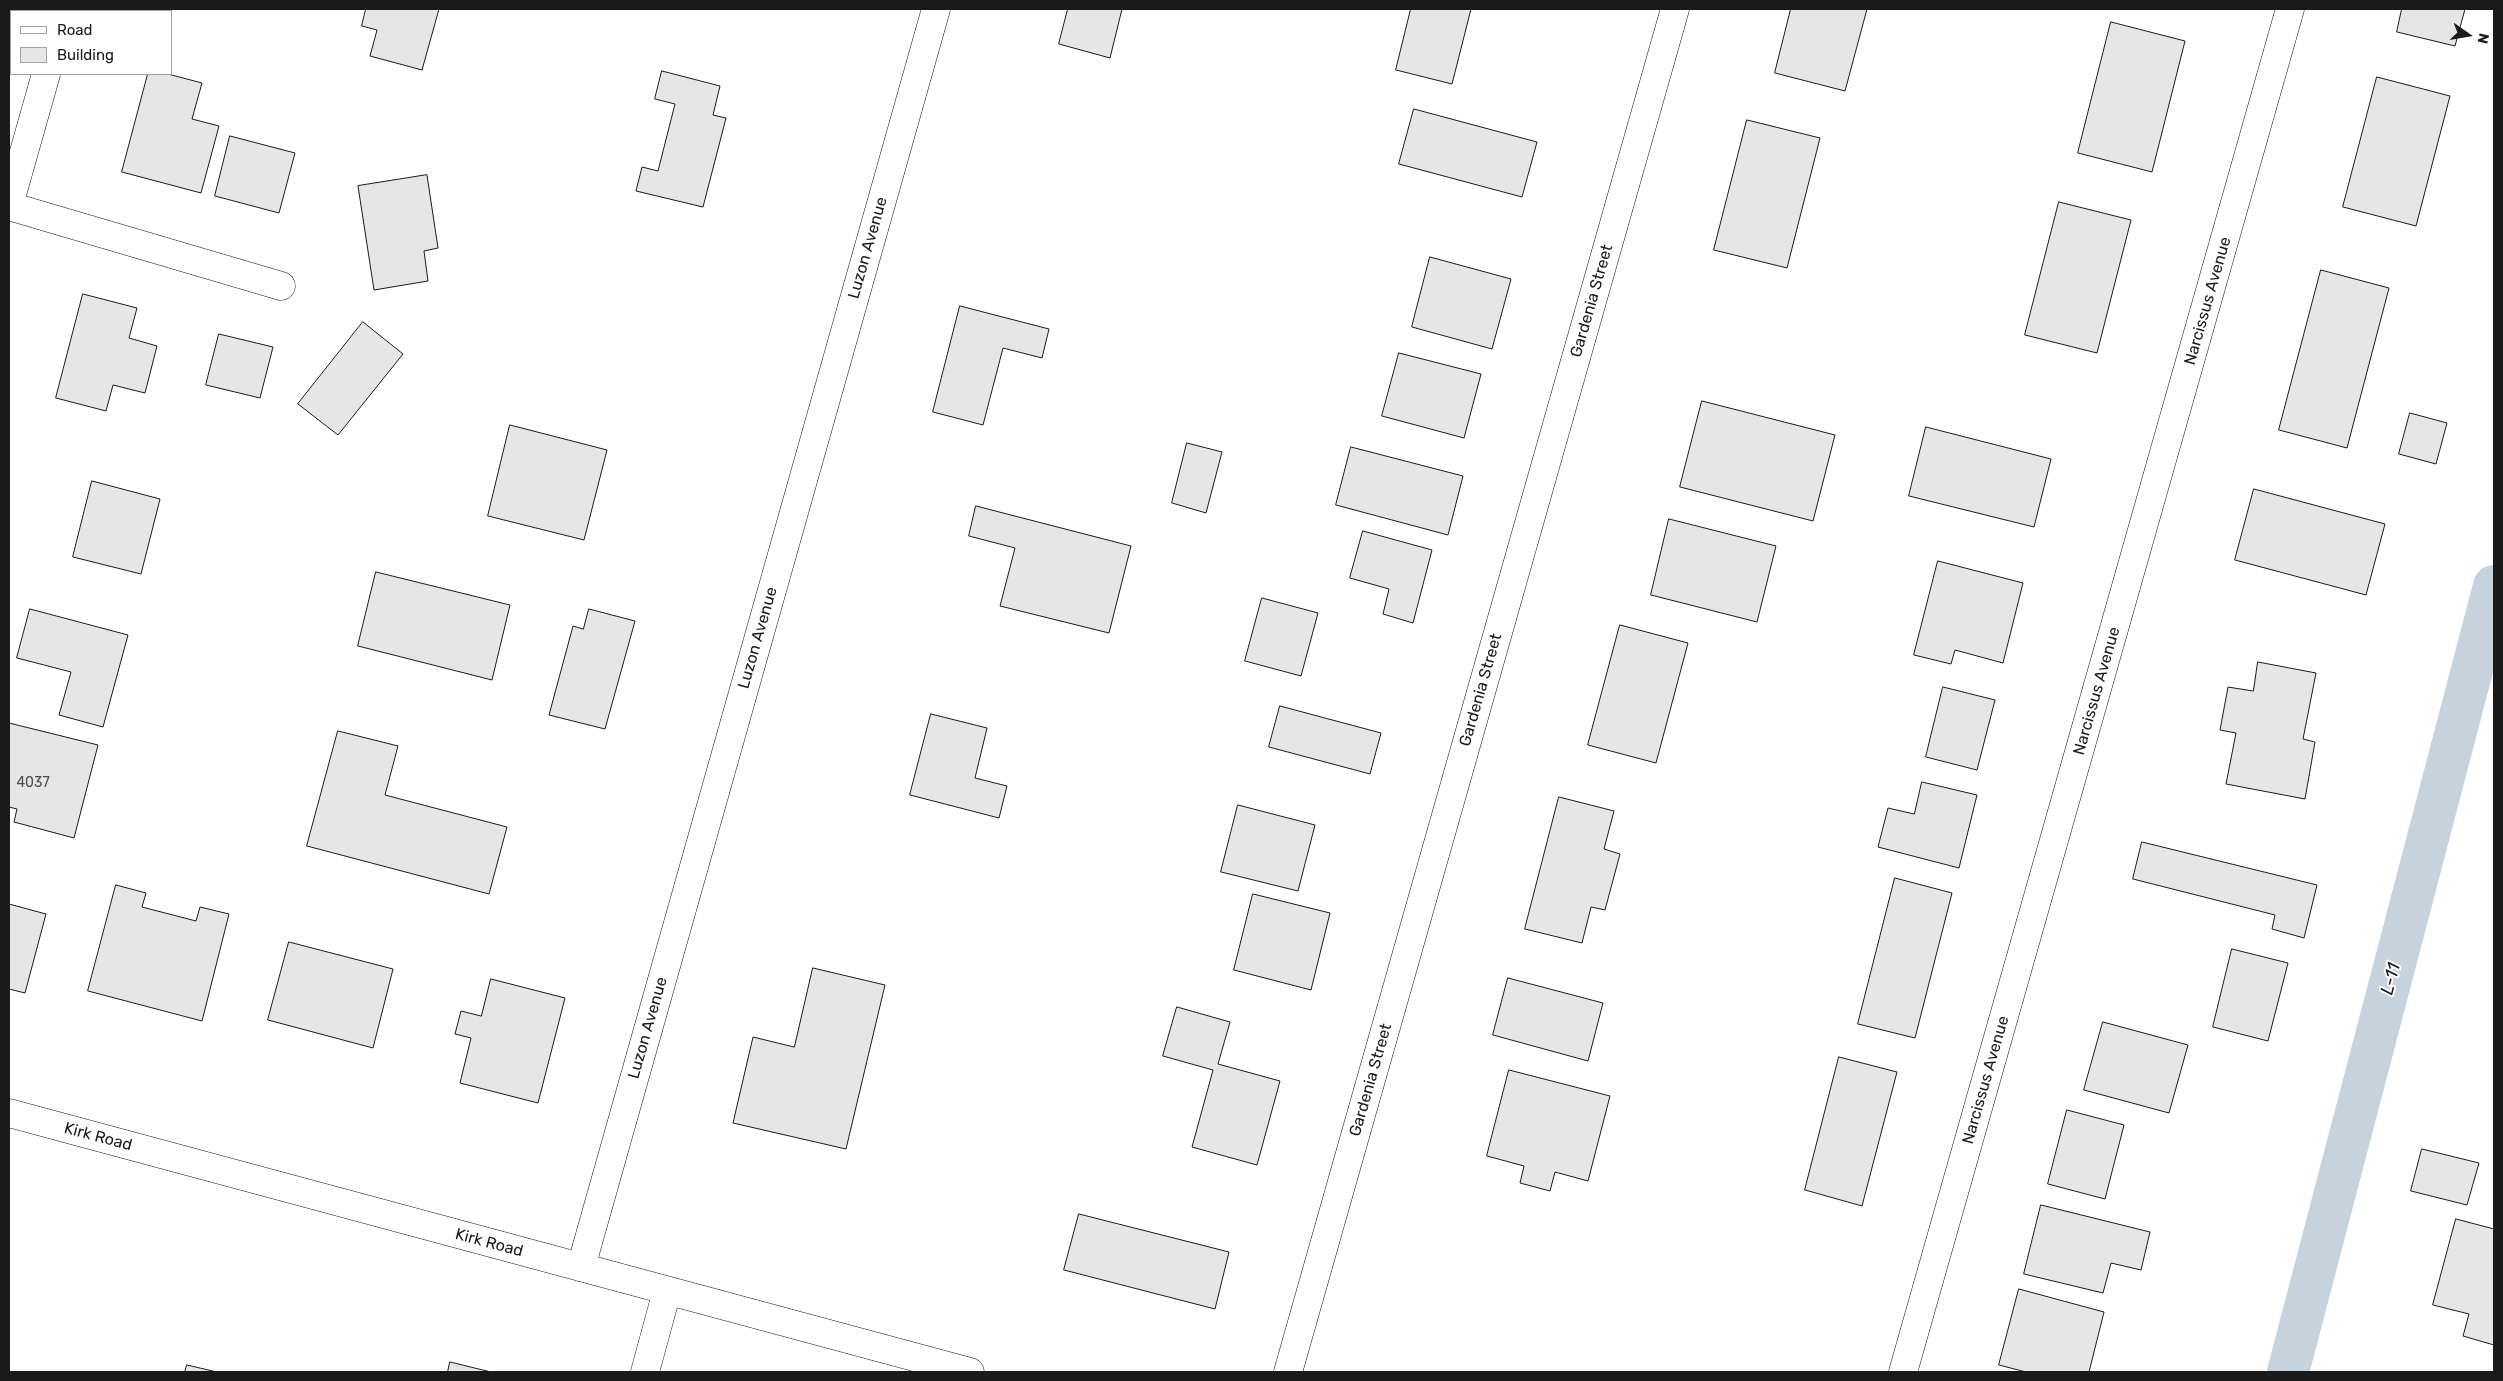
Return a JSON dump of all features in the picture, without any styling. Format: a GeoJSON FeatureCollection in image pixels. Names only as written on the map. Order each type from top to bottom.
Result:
{"type":"FeatureCollection","features":[{"type":"Feature","properties":{"kind":"street","name":"Luzon Avenue"},"geometry":{"type":"LineString","coordinates":[[580,1267],[936,9]]}},
{"type":"Feature","properties":{"kind":"street","name":"Gardenia Street"},"geometry":{"type":"LineString","coordinates":[[1288,1372],[1675,9]]}},
{"type":"Feature","properties":{"kind":"street","name":"Narcissus Avenue"},"geometry":{"type":"LineString","coordinates":[[1903,1372],[2290,9]]}},
{"type":"Feature","properties":{"kind":"street"},"geometry":{"type":"LineString","coordinates":[[46,75],[16,148],[9,205],[281,286]]}},
{"type":"Feature","properties":{"kind":"street","name":"Kirk Road"},"geometry":{"type":"LineString","coordinates":[[9,1113],[970,1372]]}},
{"type":"Feature","properties":{"kind":"street"},"geometry":{"type":"LineString","coordinates":[[645,1372],[667,1291]]}},
{"type":"Feature","properties":{"kind":"building"},"geometry":{"type":"Polygon","coordinates":[[[366,9],[439,9],[422,70],[370,56],[377,30],[362,26],[366,9]]]}},
{"type":"Feature","properties":{"kind":"building"},"geometry":{"type":"Polygon","coordinates":[[[1068,9],[1122,9],[1110,58],[1059,44],[1068,9]]]}},
{"type":"Feature","properties":{"kind":"building"},"geometry":{"type":"Polygon","coordinates":[[[1411,9],[1471,9],[1452,84],[1396,70],[1411,9]]]}},
{"type":"Feature","properties":{"kind":"building"},"geometry":{"type":"Polygon","coordinates":[[[1791,9],[1867,9],[1845,91],[1775,73],[1791,9]]]}},
{"type":"Feature","properties":{"kind":"building"},"geometry":{"type":"Polygon","coordinates":[[[2402,9],[2465,9],[2455,46],[2397,32],[2402,9]]]}},
{"type":"Feature","properties":{"kind":"building"},"geometry":{"type":"Polygon","coordinates":[[[2111,22],[2185,41],[2152,172],[2078,153],[2111,22]]]}},
{"type":"Feature","properties":{"kind":"building"},"geometry":{"type":"Polygon","coordinates":[[[662,71],[720,86],[713,115],[726,118],[703,207],[636,191],[642,167],[658,171],[675,104],[655,99],[662,71]]]}},
{"type":"Feature","properties":{"kind":"building"},"geometry":{"type":"Polygon","coordinates":[[[148,75],[172,75],[202,83],[192,119],[219,126],[201,193],[122,172],[148,75]]]}},
{"type":"Feature","properties":{"kind":"building"},"geometry":{"type":"Polygon","coordinates":[[[2377,77],[2450,96],[2416,226],[2343,207],[2377,77]]]}},
{"type":"Feature","properties":{"kind":"building"},"geometry":{"type":"Polygon","coordinates":[[[1414,109],[1537,142],[1522,197],[1399,164],[1414,109]]]}},
{"type":"Feature","properties":{"kind":"building"},"geometry":{"type":"Polygon","coordinates":[[[1747,120],[1820,138],[1787,268],[1714,250],[1747,120]]]}},
{"type":"Feature","properties":{"kind":"building"},"geometry":{"type":"Polygon","coordinates":[[[230,136],[295,153],[279,213],[215,196],[230,136]]]}},
{"type":"Feature","properties":{"kind":"building"},"geometry":{"type":"Polygon","coordinates":[[[427,175],[438,248],[424,251],[428,281],[374,290],[358,186],[427,175]]]}},
{"type":"Feature","properties":{"kind":"building"},"geometry":{"type":"Polygon","coordinates":[[[2059,202],[2131,220],[2097,353],[2025,335],[2059,202]]]}},
{"type":"Feature","properties":{"kind":"building"},"geometry":{"type":"Polygon","coordinates":[[[1430,257],[1511,279],[1492,349],[1412,327],[1430,257]]]}},
{"type":"Feature","properties":{"kind":"building"},"geometry":{"type":"Polygon","coordinates":[[[2321,270],[2389,288],[2347,448],[2279,430],[2321,270]]]}},
{"type":"Feature","properties":{"kind":"building"},"geometry":{"type":"Polygon","coordinates":[[[83,294],[137,308],[129,338],[157,346],[145,393],[113,385],[106,411],[56,398],[83,294]]]}},
{"type":"Feature","properties":{"kind":"building"},"geometry":{"type":"Polygon","coordinates":[[[960,306],[1049,329],[1042,358],[1003,348],[983,425],[933,412],[960,306]]]}},
{"type":"Feature","properties":{"kind":"building"},"geometry":{"type":"Polygon","coordinates":[[[363,322],[403,354],[338,435],[298,404],[363,322]]]}},
{"type":"Feature","properties":{"kind":"building"},"geometry":{"type":"Polygon","coordinates":[[[219,334],[273,347],[260,398],[206,385],[219,334]]]}},
{"type":"Feature","properties":{"kind":"building"},"geometry":{"type":"Polygon","coordinates":[[[1399,353],[1481,374],[1464,438],[1382,416],[1399,353]]]}},
{"type":"Feature","properties":{"kind":"building"},"geometry":{"type":"Polygon","coordinates":[[[1702,401],[1835,435],[1813,521],[1680,487],[1702,401]]]}},
{"type":"Feature","properties":{"kind":"building"},"geometry":{"type":"Polygon","coordinates":[[[2410,413],[2447,423],[2436,464],[2399,454],[2410,413]]]}},
{"type":"Feature","properties":{"kind":"building"},"geometry":{"type":"Polygon","coordinates":[[[510,425],[607,450],[584,540],[488,516],[510,425]]]}},
{"type":"Feature","properties":{"kind":"building"},"geometry":{"type":"Polygon","coordinates":[[[1926,427],[2051,459],[2034,527],[1909,496],[1926,427]]]}},
{"type":"Feature","properties":{"kind":"building"},"geometry":{"type":"Polygon","coordinates":[[[1187,443],[1222,452],[1206,513],[1172,503],[1187,443]]]}},
{"type":"Feature","properties":{"kind":"building"},"geometry":{"type":"Polygon","coordinates":[[[1351,447],[1463,476],[1448,535],[1336,505],[1351,447]]]}},
{"type":"Feature","properties":{"kind":"building"},"geometry":{"type":"Polygon","coordinates":[[[92,481],[160,499],[141,574],[73,557],[92,481]]]}},
{"type":"Feature","properties":{"kind":"building"},"geometry":{"type":"Polygon","coordinates":[[[2254,489],[2385,524],[2366,595],[2235,560],[2254,489]]]}},
{"type":"Feature","properties":{"kind":"building"},"geometry":{"type":"Polygon","coordinates":[[[976,506],[1131,546],[1109,633],[1000,606],[1015,548],[969,536],[976,506]]]}},
{"type":"Feature","properties":{"kind":"building"},"geometry":{"type":"Polygon","coordinates":[[[1669,519],[1776,546],[1757,622],[1651,595],[1669,519]]]}},
{"type":"Feature","properties":{"kind":"building"},"geometry":{"type":"Polygon","coordinates":[[[1363,531],[1432,550],[1413,623],[1383,614],[1389,589],[1350,578],[1363,531]]]}},
{"type":"Feature","properties":{"kind":"building"},"geometry":{"type":"Polygon","coordinates":[[[1938,561],[2023,583],[2003,663],[1955,650],[1951,664],[1914,655],[1938,561]]]}},
{"type":"Feature","properties":{"kind":"building"},"geometry":{"type":"Polygon","coordinates":[[[376,572],[510,605],[492,680],[358,646],[376,572]]]}},
{"type":"Feature","properties":{"kind":"building"},"geometry":{"type":"Polygon","coordinates":[[[1262,598],[1318,613],[1301,676],[1245,661],[1262,598]]]}},
{"type":"Feature","properties":{"kind":"building"},"geometry":{"type":"Polygon","coordinates":[[[30,609],[128,635],[103,727],[59,715],[71,672],[17,658],[30,609]]]}},
{"type":"Feature","properties":{"kind":"building"},"geometry":{"type":"Polygon","coordinates":[[[589,609],[635,621],[605,729],[549,715],[573,626],[583,629],[589,609]]]}},
{"type":"Feature","properties":{"kind":"building"},"geometry":{"type":"Polygon","coordinates":[[[1620,625],[1688,643],[1656,763],[1588,745],[1620,625]]]}},
{"type":"Feature","properties":{"kind":"building"},"geometry":{"type":"Polygon","coordinates":[[[2258,662],[2316,673],[2303,739],[2315,742],[2305,799],[2226,784],[2236,733],[2220,730],[2228,687],[2253,691],[2258,662]]]}},
{"type":"Feature","properties":{"kind":"building"},"geometry":{"type":"Polygon","coordinates":[[[1943,687],[1995,700],[1977,770],[1926,757],[1943,687]]]}},
{"type":"Feature","properties":{"kind":"building"},"geometry":{"type":"Polygon","coordinates":[[[1280,706],[1381,733],[1370,774],[1269,747],[1280,706]]]}},
{"type":"Feature","properties":{"kind":"building"},"geometry":{"type":"Polygon","coordinates":[[[931,714],[987,728],[975,778],[1007,786],[999,818],[910,795],[931,714]]]}},
{"type":"Feature","properties":{"kind":"building"},"geometry":{"type":"Polygon","coordinates":[[[9,723],[98,745],[74,838],[14,822],[17,809],[9,807],[9,723]]]}},
{"type":"Feature","properties":{"kind":"building"},"geometry":{"type":"Polygon","coordinates":[[[338,731],[398,746],[385,795],[507,827],[489,894],[307,846],[338,731]]]}},
{"type":"Feature","properties":{"kind":"building"},"geometry":{"type":"Polygon","coordinates":[[[1922,782],[1977,795],[1959,868],[1878,847],[1888,808],[1914,814],[1922,782]]]}},
{"type":"Feature","properties":{"kind":"building"},"geometry":{"type":"Polygon","coordinates":[[[1559,797],[1614,811],[1604,849],[1620,854],[1605,910],[1591,907],[1582,943],[1525,929],[1559,797]]]}},
{"type":"Feature","properties":{"kind":"building"},"geometry":{"type":"Polygon","coordinates":[[[1238,805],[1315,825],[1298,891],[1221,872],[1238,805]]]}},
{"type":"Feature","properties":{"kind":"building"},"geometry":{"type":"Polygon","coordinates":[[[2142,842],[2317,885],[2304,938],[2272,929],[2275,915],[2133,879],[2142,842]]]}},
{"type":"Feature","properties":{"kind":"building"},"geometry":{"type":"Polygon","coordinates":[[[1895,878],[1952,893],[1915,1038],[1858,1024],[1895,878]]]}},
{"type":"Feature","properties":{"kind":"building"},"geometry":{"type":"Polygon","coordinates":[[[116,885],[146,893],[142,907],[196,921],[200,907],[229,914],[202,1021],[88,991],[116,885]]]}},
{"type":"Feature","properties":{"kind":"building"},"geometry":{"type":"Polygon","coordinates":[[[1253,894],[1330,913],[1311,990],[1234,970],[1253,894]]]}},
{"type":"Feature","properties":{"kind":"building"},"geometry":{"type":"Polygon","coordinates":[[[9,904],[46,914],[25,993],[9,989],[9,904]]]}},
{"type":"Feature","properties":{"kind":"building"},"geometry":{"type":"Polygon","coordinates":[[[289,942],[393,969],[373,1048],[268,1020],[289,942]]]}},
{"type":"Feature","properties":{"kind":"building"},"geometry":{"type":"Polygon","coordinates":[[[2232,949],[2288,963],[2268,1041],[2213,1027],[2232,949]]]}},
{"type":"Feature","properties":{"kind":"building"},"geometry":{"type":"Polygon","coordinates":[[[813,968],[885,985],[846,1149],[733,1123],[753,1037],[794,1047],[813,968]]]}},
{"type":"Feature","properties":{"kind":"building"},"geometry":{"type":"Polygon","coordinates":[[[1508,978],[1603,1003],[1588,1061],[1493,1035],[1508,978]]]}},
{"type":"Feature","properties":{"kind":"building"},"geometry":{"type":"Polygon","coordinates":[[[491,979],[565,998],[538,1103],[460,1083],[471,1038],[455,1034],[461,1011],[481,1016],[491,979]]]}},
{"type":"Feature","properties":{"kind":"building"},"geometry":{"type":"Polygon","coordinates":[[[1177,1007],[1230,1022],[1218,1064],[1280,1081],[1257,1165],[1192,1147],[1213,1070],[1163,1056],[1177,1007]]]}},
{"type":"Feature","properties":{"kind":"building"},"geometry":{"type":"Polygon","coordinates":[[[2103,1022],[2188,1045],[2169,1113],[2084,1090],[2103,1022]]]}},
{"type":"Feature","properties":{"kind":"building"},"geometry":{"type":"Polygon","coordinates":[[[1839,1057],[1897,1072],[1862,1206],[1805,1190],[1839,1057]]]}},
{"type":"Feature","properties":{"kind":"building"},"geometry":{"type":"Polygon","coordinates":[[[1509,1070],[1610,1096],[1588,1181],[1555,1172],[1550,1191],[1520,1183],[1524,1166],[1487,1156],[1509,1070]]]}},
{"type":"Feature","properties":{"kind":"building"},"geometry":{"type":"Polygon","coordinates":[[[2067,1110],[2124,1125],[2105,1199],[2048,1184],[2067,1110]]]}},
{"type":"Feature","properties":{"kind":"building"},"geometry":{"type":"Polygon","coordinates":[[[2422,1149],[2479,1163],[2467,1205],[2411,1191],[2422,1149]]]}},
{"type":"Feature","properties":{"kind":"building"},"geometry":{"type":"Polygon","coordinates":[[[2041,1205],[2150,1232],[2141,1270],[2111,1263],[2103,1293],[2024,1274],[2041,1205]]]}},
{"type":"Feature","properties":{"kind":"building"},"geometry":{"type":"Polygon","coordinates":[[[1079,1214],[1229,1252],[1215,1309],[1064,1270],[1079,1214]]]}},
{"type":"Feature","properties":{"kind":"building"},"geometry":{"type":"Polygon","coordinates":[[[2456,1219],[2494,1229],[2494,1345],[2463,1336],[2469,1314],[2433,1305],[2456,1219]]]}},
{"type":"Feature","properties":{"kind":"building"},"geometry":{"type":"Polygon","coordinates":[[[2019,1289],[2104,1312],[2089,1372],[2026,1372],[1999,1365],[2019,1289]]]}},
{"type":"Feature","properties":{"kind":"building"},"geometry":{"type":"Polygon","coordinates":[[[450,1362],[491,1372],[448,1372],[450,1362]]]}},
{"type":"Feature","properties":{"kind":"building"},"geometry":{"type":"Polygon","coordinates":[[[187,1365],[217,1372],[185,1372],[187,1365]]]}},
{"type":"Feature","properties":{"kind":"waterway","name":"L-11"},"geometry":{"type":"LineString","coordinates":[[2288,1372],[2494,586]]}}]}
